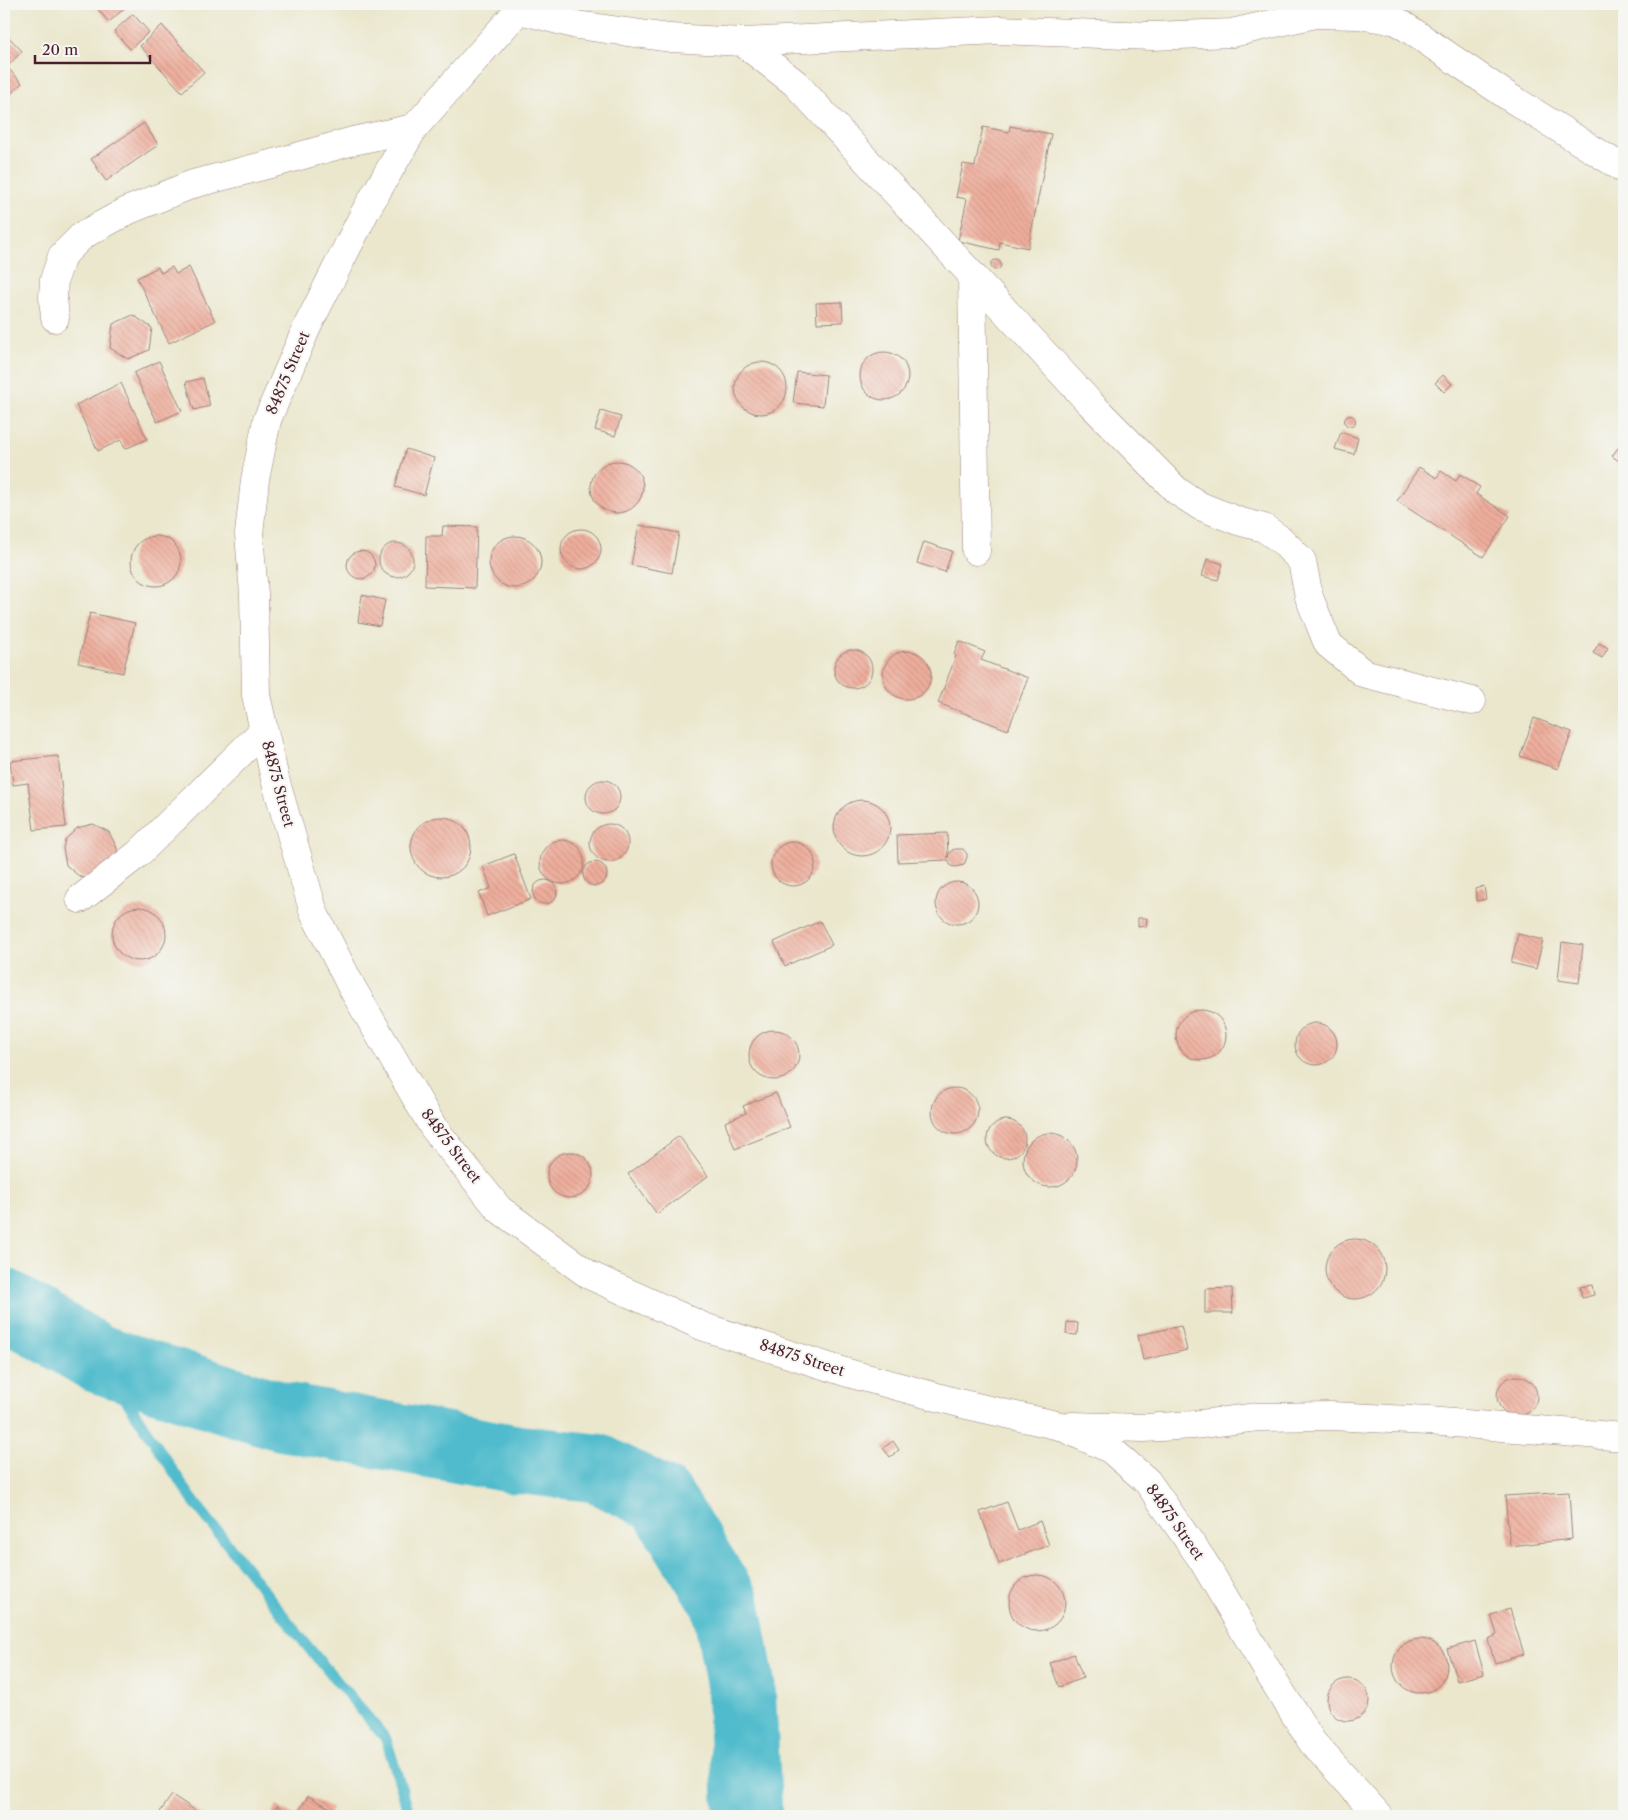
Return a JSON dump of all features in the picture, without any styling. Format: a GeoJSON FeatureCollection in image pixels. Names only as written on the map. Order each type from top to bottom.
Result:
{"type":"FeatureCollection","features":[{"type":"Feature","properties":{"kind":"street"},"geometry":{"type":"LineString","coordinates":[[522,7],[577,25],[670,38],[742,42],[1000,30],[1152,36],[1232,33],[1315,14],[1358,15],[1397,21],[1509,97],[1624,169]]}},
{"type":"Feature","properties":{"kind":"street","name":"84875 Street"},"geometry":{"type":"LineString","coordinates":[[522,7],[414,128],[366,210],[311,318],[267,420],[255,480],[249,534],[254,594],[256,695],[275,778],[314,913],[351,986],[432,1127],[499,1209],[589,1275],[704,1327],[848,1373],[963,1404],[1060,1426],[1110,1449],[1147,1481],[1203,1561],[1312,1742],[1379,1816]]}},
{"type":"Feature","properties":{"kind":"street"},"geometry":{"type":"LineString","coordinates":[[742,42],[795,83],[1089,402],[1177,492],[1200,506],[1238,521],[1264,528],[1281,540],[1302,562],[1309,597],[1328,644],[1363,672],[1472,700]]}},
{"type":"Feature","properties":{"kind":"street"},"geometry":{"type":"LineString","coordinates":[[55,318],[54,280],[62,256],[83,235],[129,210],[193,184],[353,141],[414,128]]}},
{"type":"Feature","properties":{"kind":"street"},"geometry":{"type":"LineString","coordinates":[[972,275],[976,551]]}},
{"type":"Feature","properties":{"kind":"street"},"geometry":{"type":"LineString","coordinates":[[80,899],[138,854],[264,730]]}},
{"type":"Feature","properties":{"kind":"street"},"geometry":{"type":"LineString","coordinates":[[1060,1426],[1144,1428],[1193,1425],[1258,1417],[1331,1416],[1429,1421],[1624,1437]]}},
{"type":"Feature","properties":{"kind":"building"},"geometry":{"type":"Polygon","coordinates":[[[101,4],[129,4],[109,22],[97,8],[101,4]]]}},
{"type":"Feature","properties":{"kind":"building"},"geometry":{"type":"Polygon","coordinates":[[[750,4],[839,4],[839,10],[750,6],[750,4]]]}},
{"type":"Feature","properties":{"kind":"building"},"geometry":{"type":"Polygon","coordinates":[[[133,14],[149,32],[130,49],[114,31],[133,14]]]}},
{"type":"Feature","properties":{"kind":"building"},"geometry":{"type":"Polygon","coordinates":[[[162,25],[204,72],[182,92],[140,46],[162,25]]]}},
{"type":"Feature","properties":{"kind":"building"},"geometry":{"type":"Polygon","coordinates":[[[5,33],[22,51],[7,67],[22,83],[4,100],[4,35],[5,33]]]}},
{"type":"Feature","properties":{"kind":"building"},"geometry":{"type":"Polygon","coordinates":[[[144,123],[158,145],[106,181],[91,159],[144,123]]]}},
{"type":"Feature","properties":{"kind":"building"},"geometry":{"type":"Polygon","coordinates":[[[1010,126],[1051,134],[1028,248],[1000,242],[999,250],[958,241],[967,199],[956,197],[963,164],[975,166],[983,127],[1009,132],[1010,126]]]}},
{"type":"Feature","properties":{"kind":"building"},"geometry":{"type":"Polygon","coordinates":[[[994,260],[998,260],[1001,265],[1000,269],[994,270],[991,267],[991,263],[994,260]]]}},
{"type":"Feature","properties":{"kind":"building"},"geometry":{"type":"Polygon","coordinates":[[[158,267],[161,273],[172,267],[176,274],[189,267],[215,321],[169,343],[137,278],[158,267]]]}},
{"type":"Feature","properties":{"kind":"building"},"geometry":{"type":"Polygon","coordinates":[[[842,302],[843,322],[817,323],[816,303],[842,302]]]}},
{"type":"Feature","properties":{"kind":"building"},"geometry":{"type":"Polygon","coordinates":[[[133,315],[152,328],[149,350],[128,359],[110,348],[113,324],[133,315]]]}},
{"type":"Feature","properties":{"kind":"building"},"geometry":{"type":"Polygon","coordinates":[[[884,352],[893,354],[901,359],[906,367],[908,376],[906,385],[901,393],[893,398],[884,400],[875,398],[867,393],[862,385],[860,376],[862,367],[867,359],[875,354],[884,352]]]}},
{"type":"Feature","properties":{"kind":"building"},"geometry":{"type":"Polygon","coordinates":[[[159,361],[182,411],[157,422],[134,373],[159,361]]]}},
{"type":"Feature","properties":{"kind":"building"},"geometry":{"type":"Polygon","coordinates":[[[761,362],[775,366],[783,374],[787,388],[783,402],[775,410],[761,414],[747,410],[739,402],[735,388],[739,374],[747,366],[761,362]]]}},
{"type":"Feature","properties":{"kind":"building"},"geometry":{"type":"Polygon","coordinates":[[[797,372],[826,375],[823,406],[793,403],[797,372]]]}},
{"type":"Feature","properties":{"kind":"building"},"geometry":{"type":"Polygon","coordinates":[[[1443,375],[1452,384],[1444,392],[1435,383],[1443,375]]]}},
{"type":"Feature","properties":{"kind":"building"},"geometry":{"type":"Polygon","coordinates":[[[203,378],[210,406],[194,410],[186,382],[203,378]]]}},
{"type":"Feature","properties":{"kind":"building"},"geometry":{"type":"Polygon","coordinates":[[[121,383],[147,439],[125,449],[121,440],[98,451],[76,405],[121,383]]]}},
{"type":"Feature","properties":{"kind":"building"},"geometry":{"type":"Polygon","coordinates":[[[601,411],[621,417],[615,436],[595,430],[601,411]]]}},
{"type":"Feature","properties":{"kind":"building"},"geometry":{"type":"Polygon","coordinates":[[[1350,415],[1356,421],[1350,427],[1344,421],[1350,415]]]}},
{"type":"Feature","properties":{"kind":"building"},"geometry":{"type":"Polygon","coordinates":[[[1341,432],[1358,438],[1354,454],[1335,449],[1341,432]]]}},
{"type":"Feature","properties":{"kind":"building"},"geometry":{"type":"Polygon","coordinates":[[[1618,448],[1624,453],[1624,465],[1612,456],[1618,448]]]}},
{"type":"Feature","properties":{"kind":"building"},"geometry":{"type":"Polygon","coordinates":[[[406,449],[434,458],[424,495],[395,487],[406,449]]]}},
{"type":"Feature","properties":{"kind":"building"},"geometry":{"type":"Polygon","coordinates":[[[612,461],[622,461],[636,468],[643,482],[643,492],[636,506],[622,513],[612,513],[602,509],[595,502],[591,492],[591,482],[595,472],[602,465],[612,461]]]}},
{"type":"Feature","properties":{"kind":"building"},"geometry":{"type":"Polygon","coordinates":[[[1419,467],[1437,478],[1441,471],[1456,481],[1460,474],[1480,487],[1476,494],[1510,516],[1483,557],[1397,501],[1419,467]]]}},
{"type":"Feature","properties":{"kind":"building"},"geometry":{"type":"Polygon","coordinates":[[[639,525],[679,533],[672,573],[631,565],[639,525]]]}},
{"type":"Feature","properties":{"kind":"building"},"geometry":{"type":"Polygon","coordinates":[[[443,526],[477,527],[475,588],[425,586],[426,536],[442,536],[443,526]]]}},
{"type":"Feature","properties":{"kind":"building"},"geometry":{"type":"Polygon","coordinates":[[[577,529],[585,529],[592,532],[598,538],[601,549],[598,560],[592,566],[585,569],[577,569],[570,566],[564,560],[561,553],[561,545],[564,538],[570,532],[577,529]]]}},
{"type":"Feature","properties":{"kind":"building"},"geometry":{"type":"Polygon","coordinates":[[[156,536],[166,538],[174,543],[179,551],[181,561],[179,571],[174,579],[166,584],[156,586],[146,584],[138,579],[133,571],[131,561],[133,551],[138,543],[146,538],[156,536]]]}},
{"type":"Feature","properties":{"kind":"building"},"geometry":{"type":"Polygon","coordinates":[[[510,536],[520,536],[534,543],[541,557],[541,567],[534,581],[520,588],[510,588],[500,584],[493,577],[489,567],[489,557],[493,547],[500,540],[510,536]]]}},
{"type":"Feature","properties":{"kind":"building"},"geometry":{"type":"Polygon","coordinates":[[[924,542],[952,551],[945,572],[917,563],[924,542]]]}},
{"type":"Feature","properties":{"kind":"building"},"geometry":{"type":"Polygon","coordinates":[[[396,543],[408,548],[413,560],[408,572],[396,577],[384,572],[379,560],[384,548],[396,543]]]}},
{"type":"Feature","properties":{"kind":"building"},"geometry":{"type":"Polygon","coordinates":[[[361,551],[371,555],[375,565],[371,575],[361,579],[351,575],[347,565],[351,555],[361,551]]]}},
{"type":"Feature","properties":{"kind":"building"},"geometry":{"type":"Polygon","coordinates":[[[1207,559],[1223,564],[1218,580],[1202,576],[1207,559]]]}},
{"type":"Feature","properties":{"kind":"building"},"geometry":{"type":"Polygon","coordinates":[[[362,595],[385,600],[380,626],[358,622],[362,595]]]}},
{"type":"Feature","properties":{"kind":"building"},"geometry":{"type":"Polygon","coordinates":[[[90,613],[135,623],[123,673],[78,663],[90,613]]]}},
{"type":"Feature","properties":{"kind":"building"},"geometry":{"type":"Polygon","coordinates":[[[959,641],[985,652],[981,660],[1028,678],[1008,730],[938,703],[956,656],[954,654],[959,641]]]}},
{"type":"Feature","properties":{"kind":"building"},"geometry":{"type":"Polygon","coordinates":[[[1599,643],[1608,648],[1602,658],[1593,653],[1599,643]]]}},
{"type":"Feature","properties":{"kind":"building"},"geometry":{"type":"Polygon","coordinates":[[[853,650],[867,655],[872,669],[867,683],[853,688],[839,683],[834,669],[839,655],[853,650]]]}},
{"type":"Feature","properties":{"kind":"building"},"geometry":{"type":"Polygon","coordinates":[[[902,651],[912,651],[921,655],[927,661],[930,666],[930,684],[921,695],[912,699],[902,699],[893,695],[887,689],[883,680],[883,670],[887,661],[893,655],[902,651]]]}},
{"type":"Feature","properties":{"kind":"building"},"geometry":{"type":"Polygon","coordinates":[[[1534,718],[1572,732],[1558,769],[1520,756],[1534,718]]]}},
{"type":"Feature","properties":{"kind":"building"},"geometry":{"type":"Polygon","coordinates":[[[58,756],[66,827],[34,830],[28,783],[13,785],[10,761],[58,756]]]}},
{"type":"Feature","properties":{"kind":"building"},"geometry":{"type":"Polygon","coordinates":[[[603,780],[615,785],[620,797],[615,809],[603,814],[591,809],[586,797],[591,785],[603,780]]]}},
{"type":"Feature","properties":{"kind":"building"},"geometry":{"type":"Polygon","coordinates":[[[856,800],[868,800],[878,804],[886,812],[890,828],[886,844],[878,852],[868,856],[856,856],[846,852],[838,844],[834,834],[834,822],[838,812],[846,804],[856,800]]]}},
{"type":"Feature","properties":{"kind":"building"},"geometry":{"type":"Polygon","coordinates":[[[435,817],[447,817],[458,822],[466,830],[471,841],[469,859],[458,872],[447,877],[435,877],[424,872],[416,864],[411,853],[411,841],[416,830],[424,822],[435,817]]]}},
{"type":"Feature","properties":{"kind":"building"},"geometry":{"type":"Polygon","coordinates":[[[93,824],[109,832],[117,848],[117,857],[89,879],[80,877],[66,865],[63,848],[65,840],[77,828],[93,824]]]}},
{"type":"Feature","properties":{"kind":"building"},"geometry":{"type":"Polygon","coordinates":[[[609,824],[616,825],[622,830],[627,836],[627,850],[622,856],[616,861],[609,862],[602,861],[596,856],[591,850],[590,843],[591,836],[596,830],[602,825],[609,824]]]}},
{"type":"Feature","properties":{"kind":"building"},"geometry":{"type":"Polygon","coordinates":[[[947,833],[948,858],[949,853],[954,849],[963,849],[967,854],[964,865],[951,866],[948,860],[898,862],[897,835],[947,833]]]}},
{"type":"Feature","properties":{"kind":"building"},"geometry":{"type":"Polygon","coordinates":[[[558,840],[566,840],[578,846],[584,862],[578,878],[566,884],[558,884],[546,878],[540,866],[540,858],[546,846],[558,840]]]}},
{"type":"Feature","properties":{"kind":"building"},"geometry":{"type":"Polygon","coordinates":[[[789,842],[797,842],[809,848],[815,864],[809,880],[797,886],[789,886],[777,880],[771,868],[771,860],[777,848],[789,842]]]}},
{"type":"Feature","properties":{"kind":"building"},"geometry":{"type":"Polygon","coordinates":[[[514,854],[531,899],[487,916],[479,893],[491,888],[483,866],[514,854]]]}},
{"type":"Feature","properties":{"kind":"building"},"geometry":{"type":"Polygon","coordinates":[[[595,862],[600,863],[606,869],[606,879],[600,885],[595,886],[590,885],[584,879],[583,874],[584,869],[590,863],[595,862]]]}},
{"type":"Feature","properties":{"kind":"building"},"geometry":{"type":"Polygon","coordinates":[[[545,880],[554,883],[557,892],[554,901],[545,904],[536,901],[533,892],[536,883],[545,880]]]}},
{"type":"Feature","properties":{"kind":"building"},"geometry":{"type":"Polygon","coordinates":[[[957,882],[972,888],[978,903],[972,918],[957,924],[942,918],[936,903],[942,888],[957,882]]]}},
{"type":"Feature","properties":{"kind":"building"},"geometry":{"type":"Polygon","coordinates":[[[1484,886],[1486,899],[1477,901],[1475,889],[1484,886]]]}},
{"type":"Feature","properties":{"kind":"building"},"geometry":{"type":"Polygon","coordinates":[[[139,907],[149,909],[158,915],[164,924],[166,934],[164,944],[158,953],[149,959],[139,961],[129,959],[120,953],[114,944],[112,934],[114,924],[120,915],[129,909],[139,907]]]}},
{"type":"Feature","properties":{"kind":"building"},"geometry":{"type":"Polygon","coordinates":[[[1138,918],[1147,918],[1146,927],[1138,926],[1138,918]]]}},
{"type":"Feature","properties":{"kind":"building"},"geometry":{"type":"Polygon","coordinates":[[[820,921],[832,945],[785,966],[774,942],[820,921]]]}},
{"type":"Feature","properties":{"kind":"building"},"geometry":{"type":"Polygon","coordinates":[[[1518,934],[1543,940],[1536,969],[1511,963],[1518,934]]]}},
{"type":"Feature","properties":{"kind":"building"},"geometry":{"type":"Polygon","coordinates":[[[1562,942],[1583,945],[1579,983],[1558,980],[1562,942]]]}},
{"type":"Feature","properties":{"kind":"building"},"geometry":{"type":"Polygon","coordinates":[[[1196,1010],[1206,1010],[1219,1017],[1226,1030],[1226,1040],[1219,1053],[1206,1060],[1196,1060],[1187,1056],[1180,1049],[1176,1040],[1176,1030],[1180,1021],[1187,1014],[1196,1010]]]}},
{"type":"Feature","properties":{"kind":"building"},"geometry":{"type":"Polygon","coordinates":[[[1316,1023],[1331,1029],[1337,1044],[1331,1059],[1316,1065],[1301,1059],[1295,1044],[1301,1029],[1316,1023]]]}},
{"type":"Feature","properties":{"kind":"building"},"geometry":{"type":"Polygon","coordinates":[[[774,1030],[784,1032],[792,1037],[797,1045],[799,1055],[797,1065],[792,1073],[784,1078],[774,1080],[764,1078],[756,1073],[751,1065],[749,1055],[751,1045],[756,1037],[764,1032],[774,1030]]]}},
{"type":"Feature","properties":{"kind":"building"},"geometry":{"type":"Polygon","coordinates":[[[955,1088],[968,1092],[974,1098],[978,1111],[974,1124],[968,1130],[955,1134],[942,1130],[936,1124],[932,1111],[936,1098],[942,1092],[955,1088]]]}},
{"type":"Feature","properties":{"kind":"building"},"geometry":{"type":"Polygon","coordinates":[[[776,1093],[790,1127],[735,1149],[725,1122],[746,1113],[743,1106],[776,1093]]]}},
{"type":"Feature","properties":{"kind":"building"},"geometry":{"type":"Polygon","coordinates":[[[1006,1120],[1020,1125],[1025,1139],[1020,1153],[1006,1158],[992,1153],[987,1139],[992,1125],[1006,1120]]]}},
{"type":"Feature","properties":{"kind":"building"},"geometry":{"type":"Polygon","coordinates":[[[1045,1133],[1055,1133],[1065,1137],[1073,1145],[1077,1160],[1073,1175],[1065,1183],[1055,1187],[1045,1187],[1035,1183],[1027,1175],[1023,1165],[1023,1155],[1027,1145],[1035,1137],[1045,1133]]]}},
{"type":"Feature","properties":{"kind":"building"},"geometry":{"type":"Polygon","coordinates":[[[679,1136],[708,1176],[657,1214],[628,1174],[679,1136]]]}},
{"type":"Feature","properties":{"kind":"building"},"geometry":{"type":"Polygon","coordinates":[[[570,1152],[583,1156],[589,1162],[593,1175],[589,1188],[583,1194],[570,1198],[557,1194],[551,1188],[547,1175],[551,1162],[557,1156],[570,1152]]]}},
{"type":"Feature","properties":{"kind":"building"},"geometry":{"type":"Polygon","coordinates":[[[1349,1239],[1361,1239],[1372,1244],[1380,1252],[1385,1263],[1383,1281],[1372,1294],[1361,1299],[1349,1299],[1338,1294],[1330,1286],[1325,1275],[1325,1263],[1330,1252],[1338,1244],[1349,1239]]]}},
{"type":"Feature","properties":{"kind":"building"},"geometry":{"type":"Polygon","coordinates":[[[1592,1285],[1594,1295],[1582,1298],[1580,1287],[1592,1285]]]}},
{"type":"Feature","properties":{"kind":"building"},"geometry":{"type":"Polygon","coordinates":[[[1232,1288],[1233,1313],[1205,1313],[1205,1289],[1232,1288]]]}},
{"type":"Feature","properties":{"kind":"building"},"geometry":{"type":"Polygon","coordinates":[[[1067,1322],[1078,1323],[1077,1335],[1066,1334],[1067,1322]]]}},
{"type":"Feature","properties":{"kind":"building"},"geometry":{"type":"Polygon","coordinates":[[[1181,1326],[1187,1350],[1143,1360],[1138,1335],[1181,1326]]]}},
{"type":"Feature","properties":{"kind":"building"},"geometry":{"type":"Polygon","coordinates":[[[1517,1376],[1531,1382],[1537,1396],[1531,1410],[1517,1416],[1503,1410],[1497,1396],[1503,1382],[1517,1376]]]}},
{"type":"Feature","properties":{"kind":"building"},"geometry":{"type":"Polygon","coordinates":[[[893,1441],[899,1450],[890,1457],[883,1448],[893,1441]]]}},
{"type":"Feature","properties":{"kind":"building"},"geometry":{"type":"Polygon","coordinates":[[[1569,1492],[1572,1539],[1510,1546],[1505,1496],[1569,1492]]]}},
{"type":"Feature","properties":{"kind":"building"},"geometry":{"type":"Polygon","coordinates":[[[1007,1502],[1018,1530],[1040,1521],[1049,1545],[999,1564],[980,1512],[1007,1502]]]}},
{"type":"Feature","properties":{"kind":"building"},"geometry":{"type":"Polygon","coordinates":[[[1037,1575],[1052,1580],[1060,1588],[1065,1603],[1060,1618],[1052,1626],[1037,1631],[1022,1626],[1014,1618],[1009,1603],[1014,1588],[1022,1580],[1037,1575]]]}},
{"type":"Feature","properties":{"kind":"building"},"geometry":{"type":"Polygon","coordinates":[[[1510,1609],[1524,1654],[1495,1663],[1488,1639],[1497,1635],[1491,1615],[1510,1609]]]}},
{"type":"Feature","properties":{"kind":"building"},"geometry":{"type":"Polygon","coordinates":[[[1415,1639],[1425,1639],[1435,1643],[1443,1651],[1447,1666],[1443,1681],[1435,1689],[1425,1693],[1415,1693],[1405,1689],[1397,1681],[1393,1671],[1393,1661],[1397,1651],[1405,1643],[1415,1639]]]}},
{"type":"Feature","properties":{"kind":"building"},"geometry":{"type":"Polygon","coordinates":[[[1475,1641],[1484,1674],[1457,1681],[1447,1649],[1475,1641]]]}},
{"type":"Feature","properties":{"kind":"building"},"geometry":{"type":"Polygon","coordinates":[[[1074,1654],[1083,1678],[1059,1687],[1050,1663],[1074,1654]]]}},
{"type":"Feature","properties":{"kind":"building"},"geometry":{"type":"Polygon","coordinates":[[[1352,1679],[1360,1682],[1366,1688],[1369,1700],[1366,1712],[1360,1718],[1344,1721],[1336,1718],[1330,1712],[1327,1696],[1330,1688],[1336,1682],[1352,1679]]]}},
{"type":"Feature","properties":{"kind":"building"},"geometry":{"type":"Polygon","coordinates":[[[172,1795],[204,1816],[166,1816],[160,1812],[172,1795]]]}},
{"type":"Feature","properties":{"kind":"building"},"geometry":{"type":"Polygon","coordinates":[[[308,1796],[332,1809],[328,1816],[296,1816],[308,1796]]]}},
{"type":"Feature","properties":{"kind":"building"},"geometry":{"type":"Polygon","coordinates":[[[277,1806],[295,1816],[271,1816],[277,1806]]]}},
{"type":"Feature","properties":{"kind":"waterway"},"geometry":{"type":"LineString","coordinates":[[4,1303],[99,1359],[280,1416],[515,1459],[597,1468],[661,1500],[726,1604],[741,1687],[748,1816]]}},
{"type":"Feature","properties":{"kind":"waterway"},"geometry":{"type":"LineString","coordinates":[[99,1359],[192,1499],[308,1647],[386,1739],[410,1816]]}}]}
